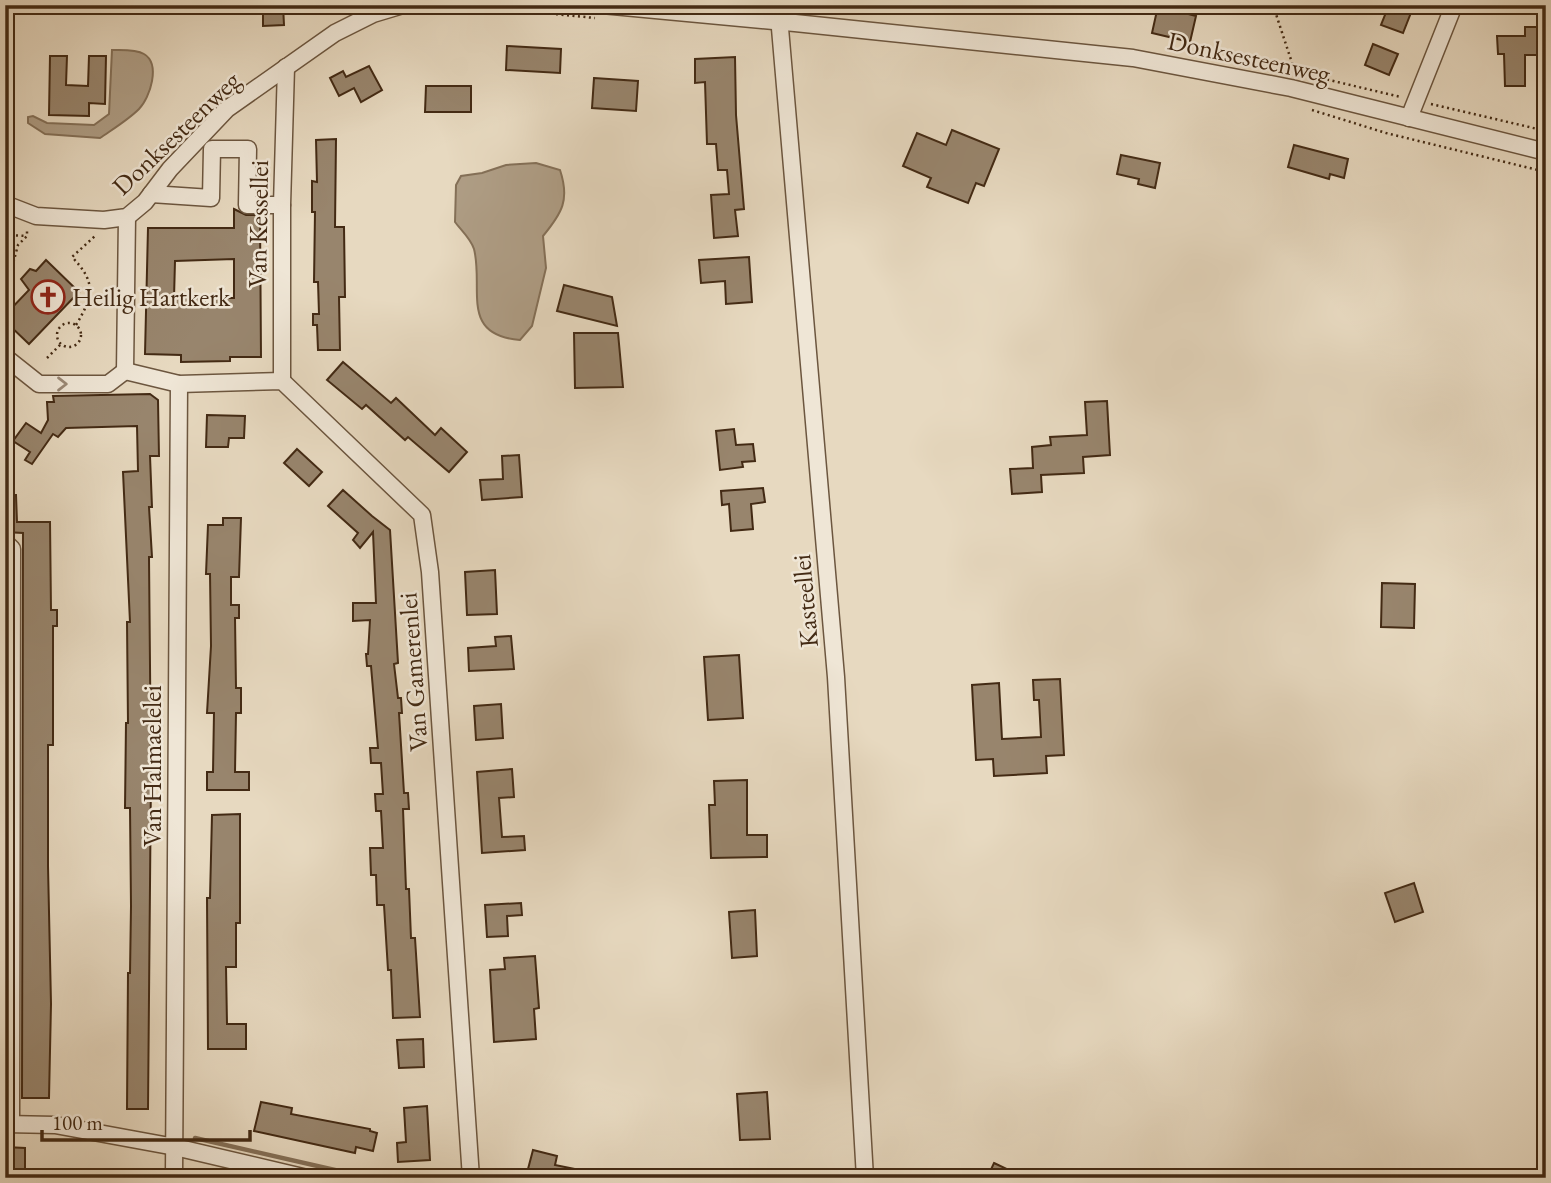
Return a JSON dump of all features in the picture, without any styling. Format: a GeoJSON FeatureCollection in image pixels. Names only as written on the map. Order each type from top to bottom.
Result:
{"type":"FeatureCollection","features":[{"type":"Feature","properties":{"kind":"street","name":"Donksesteenweg"},"geometry":{"type":"LineString","coordinates":[[5,204],[36,216],[104,220],[127,217],[228,109],[335,33],[373,14],[403,5]]}},
{"type":"Feature","properties":{"kind":"street","name":"Donksesteenweg"},"geometry":{"type":"LineString","coordinates":[[603,5],[779,13],[1133,58],[1291,88],[1546,152]]}},
{"type":"Feature","properties":{"kind":"street"},"geometry":{"type":"LineString","coordinates":[[1409,118],[1454,5]]}},
{"type":"Feature","properties":{"kind":"street","name":"Kasteellei"},"geometry":{"type":"LineString","coordinates":[[779,13],[836,677],[865,1178]]}},
{"type":"Feature","properties":{"kind":"street","name":"Van Kessellei"},"geometry":{"type":"LineString","coordinates":[[282,381],[282,205],[286,67]]}},
{"type":"Feature","properties":{"kind":"street"},"geometry":{"type":"LineString","coordinates":[[151,194],[211,198],[212,149],[248,149],[247,205],[282,205]]}},
{"type":"Feature","properties":{"kind":"street"},"geometry":{"type":"LineString","coordinates":[[125,371],[127,217]]}},
{"type":"Feature","properties":{"kind":"street"},"geometry":{"type":"LineString","coordinates":[[5,357],[39,384],[108,384],[125,371]]}},
{"type":"Feature","properties":{"kind":"street"},"geometry":{"type":"LineString","coordinates":[[125,371],[179,384],[282,381]]}},
{"type":"Feature","properties":{"kind":"street","name":"Van Gamerenlei"},"geometry":{"type":"LineString","coordinates":[[282,381],[422,515],[430,572],[471,1178]]}},
{"type":"Feature","properties":{"kind":"street","name":"Van Halmaelelei"},"geometry":{"type":"LineString","coordinates":[[174,1178],[179,384]]}},
{"type":"Feature","properties":{"kind":"street"},"geometry":{"type":"LineString","coordinates":[[5,542],[12,549],[8,1124],[55,1125],[175,1147],[307,1178]]}},
{"type":"Feature","properties":{"kind":"path"},"geometry":{"type":"LineString","coordinates":[[1273,5],[1295,72]]}},
{"type":"Feature","properties":{"kind":"path"},"geometry":{"type":"LineString","coordinates":[[1312,110],[1386,133],[1546,172]]}},
{"type":"Feature","properties":{"kind":"path"},"geometry":{"type":"LineString","coordinates":[[5,235],[27,236],[18,245],[5,294]]}},
{"type":"Feature","properties":{"kind":"path"},"geometry":{"type":"LineString","coordinates":[[76,325],[88,302],[91,283],[86,272],[72,257],[95,236]]}},
{"type":"Feature","properties":{"kind":"path"},"geometry":{"type":"LineString","coordinates":[[68,322],[76,325],[81,335],[78,342],[72,346],[61,344],[57,337],[58,329],[68,322]]}},
{"type":"Feature","properties":{"kind":"path"},"geometry":{"type":"LineString","coordinates":[[47,358],[61,344]]}},
{"type":"Feature","properties":{"kind":"shaded area"},"geometry":{"type":"Polygon","coordinates":[[[112,50],[141,52],[152,65],[150,89],[135,113],[100,138],[45,134],[28,123],[28,117],[33,116],[47,123],[94,125],[109,114],[112,50]]]}},
{"type":"Feature","properties":{"kind":"shaded area"},"geometry":{"type":"Polygon","coordinates":[[[536,163],[560,170],[564,198],[559,213],[543,236],[546,268],[532,326],[520,340],[501,336],[488,329],[481,319],[474,249],[455,222],[456,185],[461,176],[506,165],[536,163]]]}},
{"type":"Feature","properties":{"kind":"building"},"geometry":{"type":"Polygon","coordinates":[[[263,5],[283,5],[284,25],[263,26],[263,5]]]}},
{"type":"Feature","properties":{"kind":"building"},"geometry":{"type":"Polygon","coordinates":[[[1389,5],[1414,5],[1403,33],[1381,25],[1389,5]]]}},
{"type":"Feature","properties":{"kind":"building"},"geometry":{"type":"Polygon","coordinates":[[[1158,6],[1196,16],[1190,42],[1152,33],[1158,6]]]}},
{"type":"Feature","properties":{"kind":"building"},"geometry":{"type":"Polygon","coordinates":[[[1525,27],[1541,27],[1542,55],[1525,55],[1525,86],[1505,86],[1504,54],[1498,54],[1497,36],[1525,36],[1525,27]]]}},
{"type":"Feature","properties":{"kind":"building"},"geometry":{"type":"Polygon","coordinates":[[[1373,44],[1398,54],[1389,75],[1365,65],[1373,44]]]}},
{"type":"Feature","properties":{"kind":"building"},"geometry":{"type":"Polygon","coordinates":[[[507,46],[561,49],[560,73],[506,70],[507,46]]]}},
{"type":"Feature","properties":{"kind":"building"},"geometry":{"type":"Polygon","coordinates":[[[50,56],[67,56],[66,85],[88,86],[89,56],[106,56],[105,104],[89,103],[89,116],[49,115],[50,56]]]}},
{"type":"Feature","properties":{"kind":"building"},"geometry":{"type":"Polygon","coordinates":[[[735,57],[736,115],[744,209],[735,210],[738,236],[714,238],[711,195],[729,194],[727,170],[718,170],[716,144],[707,144],[705,82],[695,83],[695,59],[735,57]]]}},
{"type":"Feature","properties":{"kind":"building"},"geometry":{"type":"Polygon","coordinates":[[[369,66],[382,90],[361,102],[354,88],[339,96],[330,78],[343,71],[346,77],[369,66]]]}},
{"type":"Feature","properties":{"kind":"building"},"geometry":{"type":"Polygon","coordinates":[[[594,78],[638,81],[636,111],[592,108],[594,78]]]}},
{"type":"Feature","properties":{"kind":"building"},"geometry":{"type":"Polygon","coordinates":[[[426,86],[471,86],[471,112],[425,112],[426,86]]]}},
{"type":"Feature","properties":{"kind":"building"},"geometry":{"type":"Polygon","coordinates":[[[952,130],[999,149],[984,186],[976,183],[968,203],[927,187],[931,178],[903,166],[917,133],[946,145],[952,130]]]}},
{"type":"Feature","properties":{"kind":"building"},"geometry":{"type":"Polygon","coordinates":[[[336,139],[335,227],[344,227],[345,297],[339,297],[340,350],[318,350],[317,325],[313,325],[313,314],[319,314],[318,282],[314,282],[315,212],[312,212],[312,181],[317,182],[316,140],[336,139]]]}},
{"type":"Feature","properties":{"kind":"building"},"geometry":{"type":"Polygon","coordinates":[[[1294,145],[1348,159],[1344,178],[1330,174],[1329,179],[1288,167],[1294,145]]]}},
{"type":"Feature","properties":{"kind":"building"},"geometry":{"type":"Polygon","coordinates":[[[1121,155],[1160,163],[1155,188],[1138,184],[1139,179],[1117,174],[1121,155]]]}},
{"type":"Feature","properties":{"kind":"building"},"geometry":{"type":"Polygon","coordinates":[[[234,209],[246,215],[260,215],[261,357],[181,362],[181,355],[145,354],[148,228],[234,228],[234,209]],[[234,259],[175,261],[174,298],[234,298],[234,259]]]}},
{"type":"Feature","properties":{"kind":"building"},"geometry":{"type":"Polygon","coordinates":[[[749,257],[752,302],[726,304],[725,281],[701,283],[699,260],[749,257]]]}},
{"type":"Feature","properties":{"kind":"building","name":"Heilig Hartkerk"},"geometry":{"type":"Polygon","coordinates":[[[46,260],[79,292],[29,344],[8,324],[12,319],[6,314],[29,290],[21,279],[30,269],[36,271],[46,260]]]}},
{"type":"Feature","properties":{"kind":"building"},"geometry":{"type":"Polygon","coordinates":[[[564,285],[612,297],[617,326],[557,311],[564,285]]]}},
{"type":"Feature","properties":{"kind":"building"},"geometry":{"type":"Polygon","coordinates":[[[574,333],[618,333],[623,387],[575,388],[574,333]]]}},
{"type":"Feature","properties":{"kind":"building"},"geometry":{"type":"Polygon","coordinates":[[[343,362],[391,403],[396,398],[435,435],[441,428],[467,452],[449,472],[408,437],[405,440],[366,405],[362,409],[327,380],[343,362]]]}},
{"type":"Feature","properties":{"kind":"building"},"geometry":{"type":"Polygon","coordinates":[[[150,394],[158,400],[159,456],[150,456],[152,507],[149,507],[152,557],[149,557],[151,773],[148,1109],[127,1109],[131,906],[130,808],[125,808],[127,622],[130,622],[123,472],[138,471],[137,426],[66,428],[58,437],[53,434],[32,464],[25,460],[30,452],[13,441],[26,423],[41,433],[48,420],[47,402],[54,402],[53,396],[150,394]]]}},
{"type":"Feature","properties":{"kind":"building"},"geometry":{"type":"Polygon","coordinates":[[[1107,401],[1110,455],[1083,457],[1084,473],[1041,475],[1042,492],[1012,494],[1010,469],[1033,468],[1032,447],[1051,445],[1050,437],[1087,435],[1085,402],[1107,401]]]}},
{"type":"Feature","properties":{"kind":"building"},"geometry":{"type":"Polygon","coordinates":[[[207,415],[245,416],[244,438],[229,438],[228,447],[206,447],[207,415]]]}},
{"type":"Feature","properties":{"kind":"building"},"geometry":{"type":"Polygon","coordinates":[[[734,429],[736,445],[753,444],[755,461],[742,462],[743,467],[720,470],[716,431],[734,429]]]}},
{"type":"Feature","properties":{"kind":"building"},"geometry":{"type":"Polygon","coordinates":[[[297,449],[322,472],[309,486],[284,463],[297,449]]]}},
{"type":"Feature","properties":{"kind":"building"},"geometry":{"type":"Polygon","coordinates":[[[519,455],[522,497],[482,500],[480,480],[503,479],[502,456],[519,455]]]}},
{"type":"Feature","properties":{"kind":"building"},"geometry":{"type":"Polygon","coordinates":[[[763,488],[765,502],[751,504],[753,529],[731,531],[729,504],[722,505],[721,491],[763,488]]]}},
{"type":"Feature","properties":{"kind":"building"},"geometry":{"type":"Polygon","coordinates":[[[343,490],[390,530],[398,663],[394,664],[398,698],[401,698],[402,713],[399,713],[404,793],[408,793],[409,809],[403,809],[406,889],[409,889],[411,938],[415,938],[420,1017],[393,1018],[384,905],[377,905],[376,875],[371,875],[370,848],[383,848],[381,811],[376,811],[375,794],[383,794],[381,763],[371,763],[370,748],[378,748],[371,666],[367,666],[366,654],[370,620],[353,621],[353,603],[376,603],[373,532],[360,548],[353,540],[358,533],[328,506],[343,490]]]}},
{"type":"Feature","properties":{"kind":"building"},"geometry":{"type":"Polygon","coordinates":[[[5,495],[16,495],[17,522],[50,522],[51,610],[57,610],[57,626],[53,626],[53,745],[48,745],[51,1004],[49,1098],[22,1098],[23,533],[5,532],[5,495]]]}},
{"type":"Feature","properties":{"kind":"building"},"geometry":{"type":"Polygon","coordinates":[[[223,518],[241,518],[239,577],[231,577],[231,605],[239,605],[239,618],[235,618],[236,688],[241,688],[241,713],[236,713],[235,772],[249,772],[249,790],[207,790],[207,772],[213,772],[214,713],[207,713],[211,646],[210,574],[206,574],[208,525],[223,525],[223,518]]]}},
{"type":"Feature","properties":{"kind":"building"},"geometry":{"type":"Polygon","coordinates":[[[495,570],[497,614],[467,615],[465,572],[495,570]]]}},
{"type":"Feature","properties":{"kind":"building"},"geometry":{"type":"Polygon","coordinates":[[[1382,583],[1415,584],[1414,628],[1381,627],[1382,583]]]}},
{"type":"Feature","properties":{"kind":"building"},"geometry":{"type":"Polygon","coordinates":[[[511,636],[514,669],[469,671],[468,648],[496,646],[495,637],[511,636]]]}},
{"type":"Feature","properties":{"kind":"building"},"geometry":{"type":"Polygon","coordinates":[[[739,655],[743,718],[708,720],[704,657],[739,655]]]}},
{"type":"Feature","properties":{"kind":"building"},"geometry":{"type":"Polygon","coordinates":[[[1060,679],[1064,755],[1046,756],[1047,773],[994,776],[993,759],[976,760],[972,685],[999,683],[1002,739],[1041,737],[1039,700],[1034,700],[1033,680],[1060,679]]]}},
{"type":"Feature","properties":{"kind":"building"},"geometry":{"type":"Polygon","coordinates":[[[501,704],[503,738],[476,740],[474,706],[501,704]]]}},
{"type":"Feature","properties":{"kind":"building"},"geometry":{"type":"Polygon","coordinates":[[[512,769],[514,797],[499,798],[502,837],[524,836],[525,850],[482,853],[477,772],[512,769]]]}},
{"type":"Feature","properties":{"kind":"building"},"geometry":{"type":"Polygon","coordinates":[[[747,780],[747,835],[767,835],[767,857],[711,858],[709,805],[715,805],[714,781],[747,780]]]}},
{"type":"Feature","properties":{"kind":"building"},"geometry":{"type":"Polygon","coordinates":[[[240,814],[240,923],[236,923],[236,967],[226,967],[227,1024],[246,1024],[246,1049],[208,1049],[207,898],[210,898],[212,815],[240,814]]]}},
{"type":"Feature","properties":{"kind":"building"},"geometry":{"type":"Polygon","coordinates":[[[1414,883],[1423,912],[1395,922],[1385,893],[1414,883]]]}},
{"type":"Feature","properties":{"kind":"building"},"geometry":{"type":"Polygon","coordinates":[[[521,903],[522,915],[507,916],[508,936],[487,937],[485,905],[521,903]]]}},
{"type":"Feature","properties":{"kind":"building"},"geometry":{"type":"Polygon","coordinates":[[[755,910],[757,956],[732,958],[729,912],[755,910]]]}},
{"type":"Feature","properties":{"kind":"building"},"geometry":{"type":"Polygon","coordinates":[[[535,956],[539,1008],[534,1009],[536,1039],[494,1042],[490,970],[505,969],[504,958],[535,956]]]}},
{"type":"Feature","properties":{"kind":"building"},"geometry":{"type":"Polygon","coordinates":[[[423,1039],[424,1067],[399,1068],[397,1040],[423,1039]]]}},
{"type":"Feature","properties":{"kind":"building"},"geometry":{"type":"Polygon","coordinates":[[[767,1092],[770,1139],[740,1140],[737,1094],[767,1092]]]}},
{"type":"Feature","properties":{"kind":"building"},"geometry":{"type":"Polygon","coordinates":[[[261,1102],[292,1108],[291,1114],[370,1129],[377,1133],[373,1151],[356,1147],[355,1153],[254,1131],[261,1102]]]}},
{"type":"Feature","properties":{"kind":"building"},"geometry":{"type":"Polygon","coordinates":[[[427,1106],[430,1160],[398,1162],[397,1143],[406,1142],[404,1108],[427,1106]]]}},
{"type":"Feature","properties":{"kind":"building"},"geometry":{"type":"Polygon","coordinates":[[[5,1147],[25,1148],[25,1175],[5,1175],[5,1147]]]}},
{"type":"Feature","properties":{"kind":"building"},"geometry":{"type":"Polygon","coordinates":[[[533,1150],[557,1156],[555,1165],[590,1172],[590,1178],[534,1178],[536,1171],[528,1169],[533,1150]]]}},
{"type":"Feature","properties":{"kind":"building"},"geometry":{"type":"Polygon","coordinates":[[[994,1163],[1026,1178],[987,1178],[994,1163]]]}},
{"type":"Feature","properties":{"kind":"waterway"},"geometry":{"type":"LineString","coordinates":[[195,1138],[370,1178]]}},
{"type":"Feature","properties":{"kind":"place","name":"Heilig Hartkerk"},"geometry":{"type":"Point","coordinates":[48,297]}}]}
